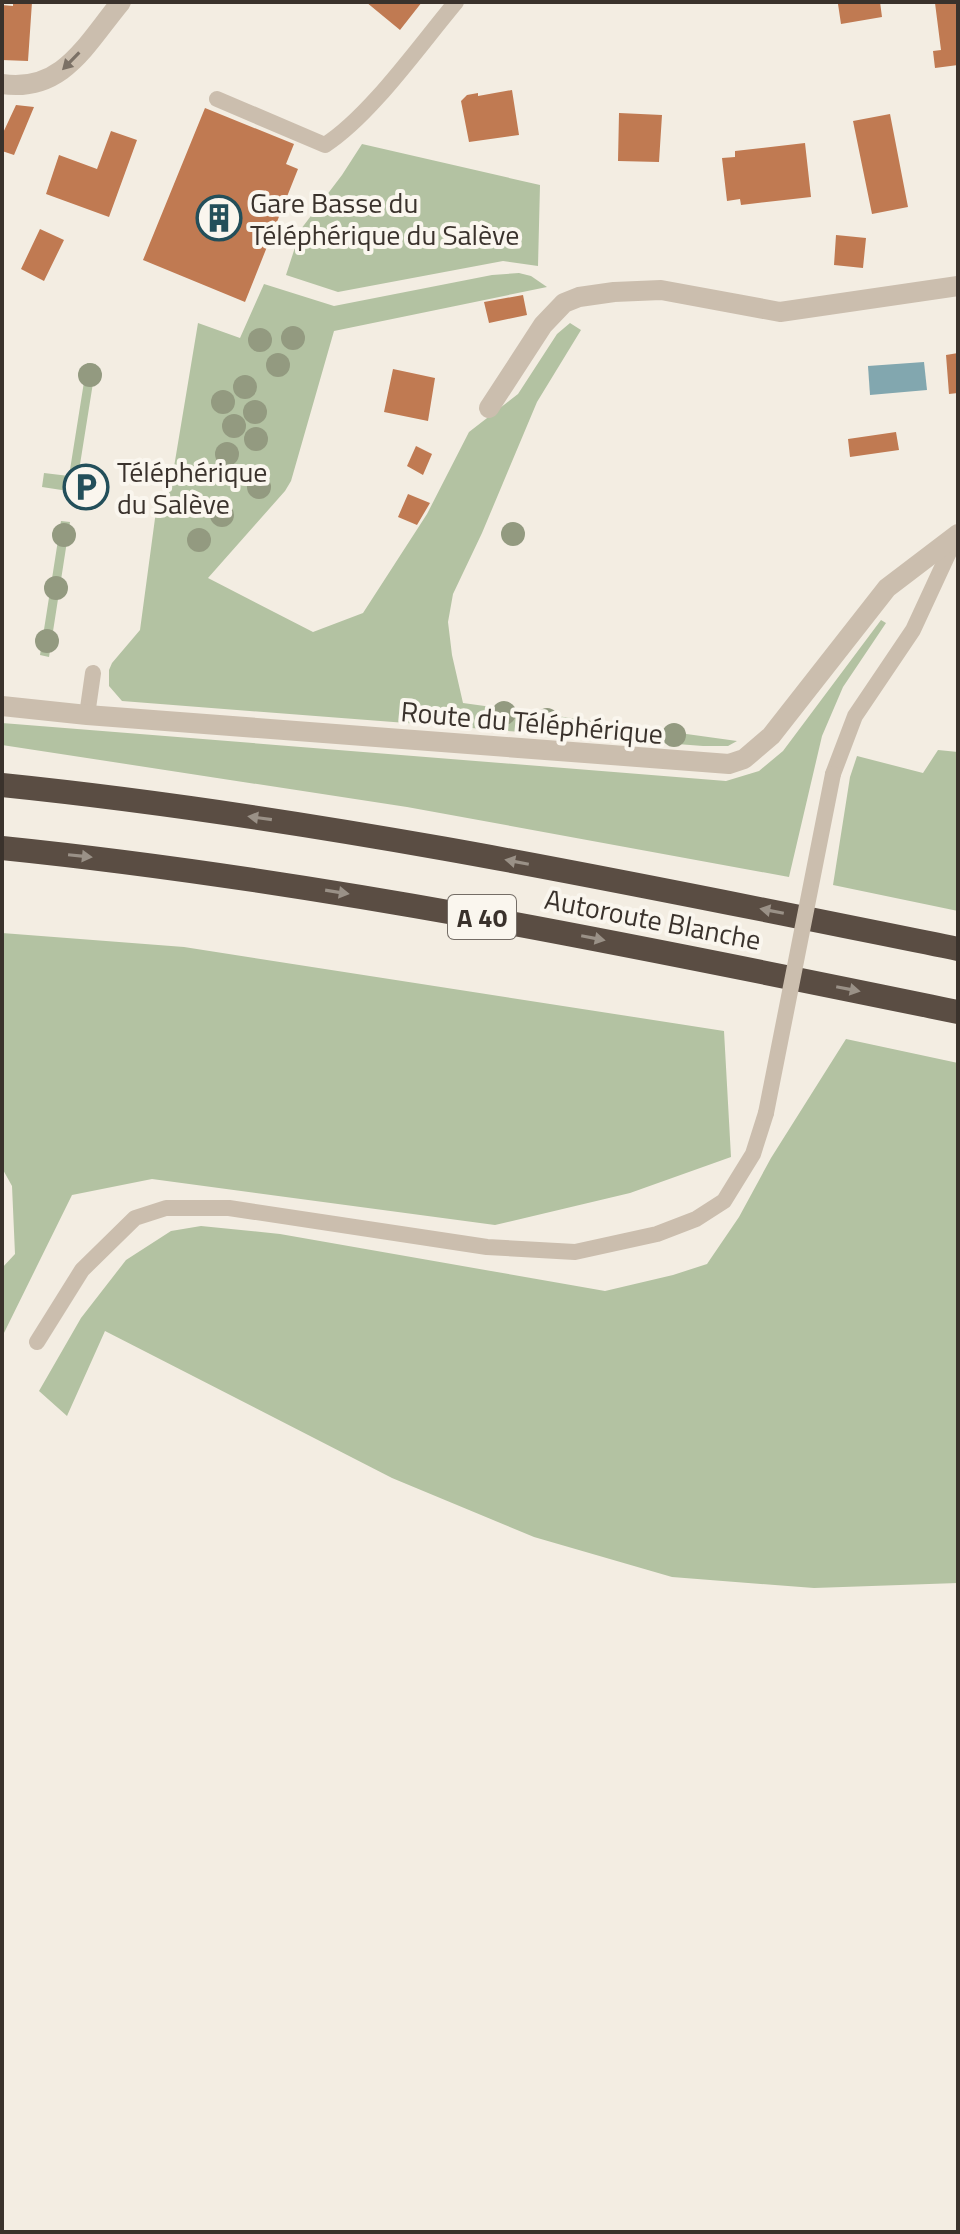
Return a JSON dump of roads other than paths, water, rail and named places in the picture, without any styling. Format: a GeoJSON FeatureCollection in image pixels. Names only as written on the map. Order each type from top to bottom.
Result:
{"type":"FeatureCollection","features":[{"type":"Feature","properties":{"kind":"highway","name":"Autoroute Blanche"},"geometry":{"type":"LineString","coordinates":[[2,785],[267,819],[431,846],[623,881],[958,949]]}},
{"type":"Feature","properties":{"kind":"highway","name":"Autoroute Blanche"},"geometry":{"type":"LineString","coordinates":[[2,848],[264,880],[436,908],[958,1012]]}},
{"type":"Feature","properties":{"kind":"street"},"geometry":{"type":"LineString","coordinates":[[2,84],[26,86],[53,78],[71,62],[121,2]]}},
{"type":"Feature","properties":{"kind":"street"},"geometry":{"type":"LineString","coordinates":[[489,408],[543,325],[564,303],[579,297],[661,290],[780,312],[958,286]]}},
{"type":"Feature","properties":{"kind":"street","name":"Route du Téléphérique"},"geometry":{"type":"LineString","coordinates":[[2,706],[729,764],[744,759],[771,736],[887,588],[958,534]]}},
{"type":"Feature","properties":{"kind":"lane"},"geometry":{"type":"LineString","coordinates":[[217,99],[325,145],[366,109],[456,2]]}},
{"type":"Feature","properties":{"kind":"lane"},"geometry":{"type":"LineString","coordinates":[[37,1342],[82,1270],[107,1243],[135,1218],[166,1208],[229,1208],[487,1247],[575,1252],[657,1234],[696,1219],[724,1201],[753,1154],[766,1113],[833,774],[855,716],[913,630],[958,534]]}},
{"type":"Feature","properties":{"kind":"lane"},"geometry":{"type":"LineString","coordinates":[[87,715],[93,673]]}},
{"type":"Feature","properties":{"kind":"water"},"geometry":{"type":"Polygon","coordinates":[[[924,362],[927,390],[870,395],[868,366],[924,362]]]}},
{"type":"Feature","properties":{"kind":"place","name":"Gare Basse du Téléphérique du Salève"},"geometry":{"type":"Point","coordinates":[219,218]}},
{"type":"Feature","properties":{"kind":"place","name":"Téléphérique du Salève"},"geometry":{"type":"Point","coordinates":[86,487]}}]}
